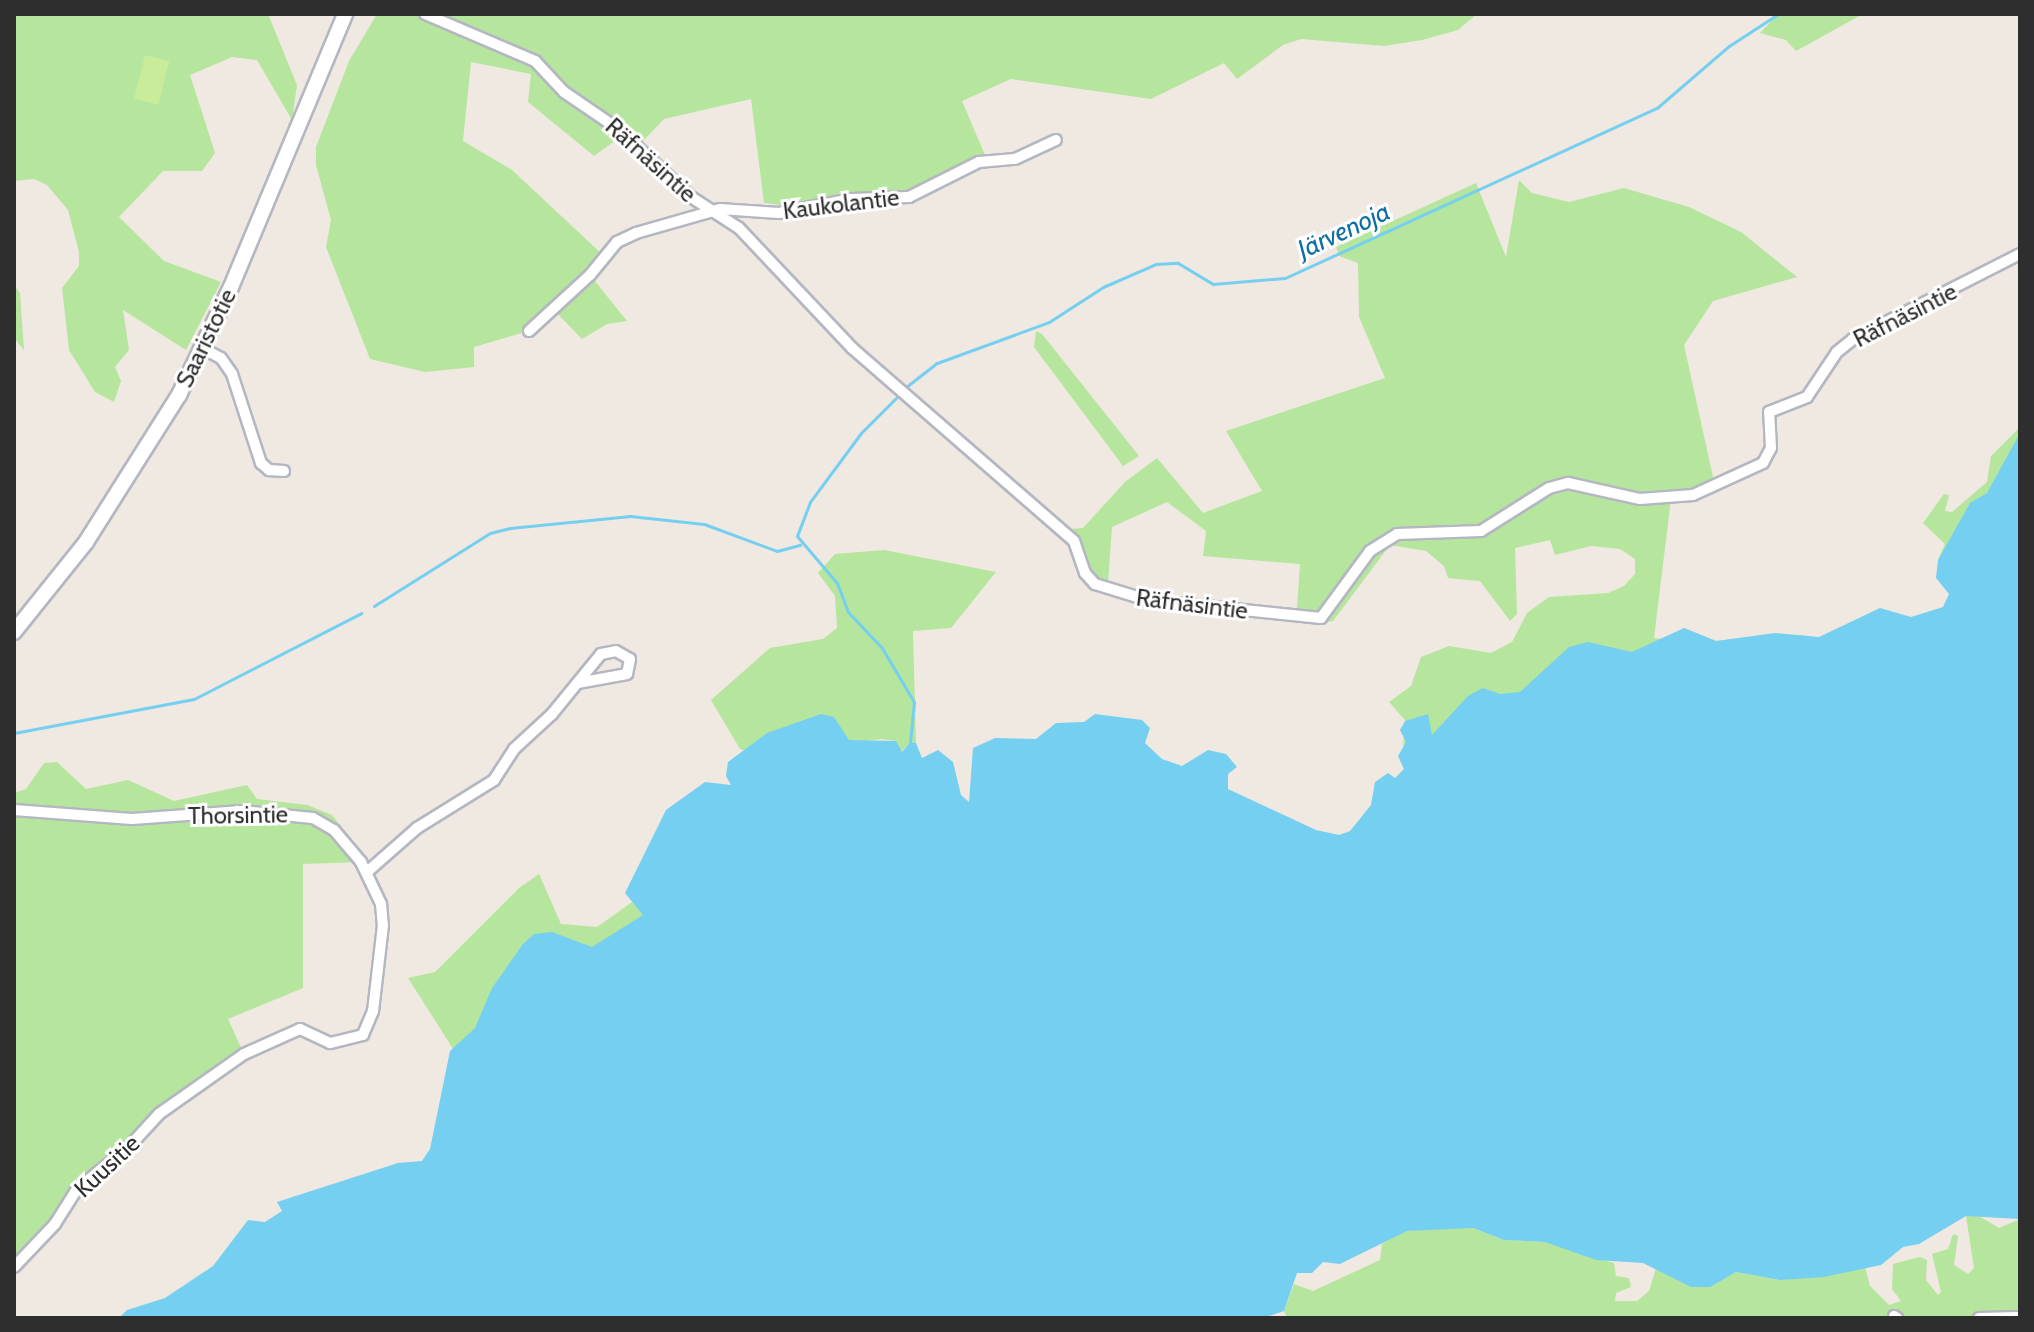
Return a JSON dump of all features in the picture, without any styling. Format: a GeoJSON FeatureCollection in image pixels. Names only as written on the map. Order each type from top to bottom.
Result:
{"type":"FeatureCollection","features":[{"type":"Feature","properties":{"kind":"main road","name":"Saaristotie"},"geometry":{"type":"LineString","coordinates":[[14,632],[121,491],[202,348],[345,14]]}},
{"type":"Feature","properties":{"kind":"street","name":"Räfnäsintie"},"geometry":{"type":"LineString","coordinates":[[425,14],[535,61],[564,92],[618,129],[709,211],[739,228],[852,348],[1074,541],[1085,573],[1095,584],[1147,600],[1321,618],[1370,551],[1397,534],[1481,531],[1549,488],[1568,483],[1590,484],[1609,495],[1671,499],[1746,474],[1763,463],[1771,448],[1769,412],[1807,397],[1837,352],[2020,254]]}},
{"type":"Feature","properties":{"kind":"street","name":"Kaukolantie"},"geometry":{"type":"LineString","coordinates":[[709,211],[779,213],[852,199],[909,197],[979,162],[1015,159],[1056,140]]}},
{"type":"Feature","properties":{"kind":"street"},"geometry":{"type":"LineString","coordinates":[[529,331],[574,292],[617,242],[709,211]]}},
{"type":"Feature","properties":{"kind":"street"},"geometry":{"type":"LineString","coordinates":[[202,348],[221,358],[232,374],[261,463],[269,470],[284,471]]}},
{"type":"Feature","properties":{"kind":"street"},"geometry":{"type":"LineString","coordinates":[[367,872],[417,828],[494,780],[514,749],[578,683],[601,654],[616,651],[630,659],[627,674],[578,683]]}},
{"type":"Feature","properties":{"kind":"street","name":"Thorsintie"},"geometry":{"type":"LineString","coordinates":[[14,810],[132,819],[242,811],[299,814],[334,830],[367,872],[383,925],[369,1027],[340,1043],[300,1029],[235,1062]]}},
{"type":"Feature","properties":{"kind":"street","name":"Kuusitie"},"geometry":{"type":"LineString","coordinates":[[14,1267],[55,1224],[77,1189],[173,1104],[235,1062]]}},
{"type":"Feature","properties":{"kind":"street"},"geometry":{"type":"LineString","coordinates":[[1979,1318],[2020,1317]]}},
{"type":"Feature","properties":{"kind":"green space"},"geometry":{"type":"Polygon","coordinates":[[[14,14],[268,14],[297,85],[292,120],[257,60],[232,57],[190,75],[215,153],[202,171],[163,171],[119,217],[164,261],[221,282],[186,350],[123,310],[129,350],[115,367],[121,381],[114,402],[95,392],[69,350],[62,288],[79,266],[79,252],[68,210],[47,185],[34,179],[14,181],[14,14]]]}},
{"type":"Feature","properties":{"kind":"green space"},"geometry":{"type":"Polygon","coordinates":[[[377,14],[1477,14],[1458,30],[1384,46],[1301,39],[1283,45],[1237,79],[1224,63],[1151,99],[1011,79],[962,101],[985,155],[941,181],[915,191],[841,193],[790,206],[764,203],[751,99],[664,119],[641,143],[630,130],[594,156],[528,102],[531,74],[471,62],[463,141],[512,170],[604,256],[590,275],[627,321],[607,324],[582,339],[553,309],[529,331],[474,347],[474,367],[425,372],[370,359],[326,247],[331,220],[316,165],[316,147],[349,61],[377,14]]]}},
{"type":"Feature","properties":{"kind":"green space"},"geometry":{"type":"Polygon","coordinates":[[[1778,14],[1863,14],[1796,51],[1786,40],[1760,33],[1778,14]]]}},
{"type":"Feature","properties":{"kind":"green space"},"geometry":{"type":"Polygon","coordinates":[[[145,55],[169,61],[158,105],[134,99],[145,55]]]}},
{"type":"Feature","properties":{"kind":"green space"},"geometry":{"type":"Polygon","coordinates":[[[1519,180],[1532,193],[1569,202],[1624,188],[1689,207],[1741,232],[1797,277],[1713,301],[1684,345],[1715,486],[1671,499],[1654,638],[1666,639],[1684,628],[1716,641],[1806,635],[1403,749],[1405,720],[1389,702],[1411,686],[1421,657],[1449,646],[1491,653],[1512,642],[1527,613],[1549,597],[1608,593],[1624,586],[1635,574],[1635,559],[1620,549],[1591,546],[1555,555],[1550,540],[1515,548],[1517,614],[1510,621],[1480,581],[1448,578],[1444,566],[1426,551],[1390,545],[1333,621],[1312,624],[1296,622],[1300,564],[1203,556],[1206,531],[1167,502],[1112,527],[1108,583],[1092,574],[1069,529],[1083,528],[1125,482],[1157,458],[1203,513],[1262,491],[1226,431],[1385,378],[1359,317],[1358,263],[1339,256],[1336,247],[1476,183],[1506,257],[1519,180]]]}},
{"type":"Feature","properties":{"kind":"green space"},"geometry":{"type":"Polygon","coordinates":[[[14,285],[20,293],[24,350],[14,338],[14,285]]]}},
{"type":"Feature","properties":{"kind":"green space"},"geometry":{"type":"Polygon","coordinates":[[[1036,331],[1042,334],[1139,456],[1123,466],[1034,347],[1036,331]]]}},
{"type":"Feature","properties":{"kind":"green space"},"geometry":{"type":"Polygon","coordinates":[[[2020,427],[2020,528],[1938,560],[1945,544],[1923,523],[1944,494],[1949,495],[1945,511],[1952,512],[1987,482],[1991,456],[2020,427]]]}},
{"type":"Feature","properties":{"kind":"green space"},"geometry":{"type":"Polygon","coordinates":[[[884,550],[996,572],[951,628],[913,631],[916,743],[910,742],[901,752],[895,741],[882,739],[758,755],[740,749],[711,700],[770,648],[823,639],[837,628],[835,596],[818,573],[835,554],[884,550]]]}},
{"type":"Feature","properties":{"kind":"green space"},"geometry":{"type":"Polygon","coordinates":[[[57,762],[86,789],[128,780],[174,801],[247,785],[257,799],[307,805],[332,815],[355,844],[361,862],[303,864],[303,988],[228,1019],[244,1054],[159,1114],[91,1177],[14,1267],[14,793],[26,789],[44,763],[57,762]]]}},
{"type":"Feature","properties":{"kind":"green space"},"geometry":{"type":"Polygon","coordinates":[[[539,874],[561,924],[597,927],[632,902],[661,926],[471,1077],[408,978],[435,972],[519,888],[539,874]]]}},
{"type":"Feature","properties":{"kind":"green space"},"geometry":{"type":"Polygon","coordinates":[[[1966,1216],[1979,1216],[1999,1228],[2020,1219],[2020,1318],[1287,1318],[1284,1311],[1294,1284],[1313,1291],[1380,1260],[1382,1244],[1407,1231],[1453,1227],[1473,1228],[1504,1240],[1545,1242],[1614,1263],[1616,1276],[1629,1278],[1631,1287],[1616,1293],[1615,1301],[1637,1301],[1649,1291],[1656,1268],[1691,1287],[1710,1286],[1736,1272],[1780,1280],[1865,1267],[1870,1286],[1889,1305],[1901,1301],[1892,1289],[1893,1264],[1920,1257],[1927,1260],[1926,1280],[1938,1295],[1941,1292],[1932,1254],[1948,1249],[1953,1234],[1958,1236],[1954,1265],[1968,1274],[1974,1268],[1966,1216]]]}},
{"type":"Feature","properties":{"kind":"water"},"geometry":{"type":"Polygon","coordinates":[[[2020,433],[2020,1219],[1966,1216],[1919,1244],[1903,1247],[1881,1265],[1824,1277],[1780,1280],[1736,1272],[1710,1287],[1691,1287],[1643,1263],[1596,1260],[1545,1242],[1504,1240],[1473,1228],[1407,1231],[1340,1264],[1323,1262],[1312,1273],[1297,1273],[1284,1311],[1263,1318],[119,1318],[127,1310],[165,1298],[213,1266],[248,1220],[265,1222],[282,1211],[277,1202],[398,1163],[422,1161],[430,1149],[450,1051],[475,1028],[492,988],[523,944],[534,934],[552,932],[592,947],[643,915],[625,893],[666,810],[705,782],[731,785],[726,776],[728,762],[767,733],[821,714],[834,717],[849,740],[896,741],[902,752],[910,742],[916,743],[922,758],[938,750],[953,762],[961,795],[969,802],[973,748],[995,738],[1036,739],[1056,723],[1084,722],[1095,714],[1142,720],[1150,728],[1145,743],[1162,759],[1182,766],[1208,750],[1226,754],[1237,767],[1228,774],[1228,789],[1316,830],[1339,835],[1350,831],[1371,805],[1375,782],[1388,773],[1395,778],[1404,769],[1398,756],[1406,742],[1400,730],[1405,721],[1428,714],[1432,735],[1468,696],[1483,688],[1500,694],[1520,692],[1569,647],[1588,642],[1632,652],[1684,628],[1716,641],[1775,633],[1819,637],[1880,608],[1911,617],[1943,607],[1949,594],[1936,578],[1938,560],[1970,503],[1987,493],[2020,433]]]}},
{"type":"Feature","properties":{"kind":"waterway","name":"Järvenoja"},"geometry":{"type":"LineString","coordinates":[[906,387],[937,363],[1049,322],[1103,287],[1156,264],[1178,263],[1213,284],[1285,278],[1658,107],[1729,46],[1778,14]]}},
{"type":"Feature","properties":{"kind":"waterway","name":"Järvenoja"},"geometry":{"type":"LineString","coordinates":[[897,397],[861,433],[810,502],[797,536],[837,583],[848,612],[882,648],[914,702],[910,742]]}},
{"type":"Feature","properties":{"kind":"waterway"},"geometry":{"type":"LineString","coordinates":[[374,606],[490,533],[510,528],[630,516],[704,524],[777,551],[800,545]]}},
{"type":"Feature","properties":{"kind":"waterway"},"geometry":{"type":"LineString","coordinates":[[14,733],[194,699],[361,613]]}}]}
